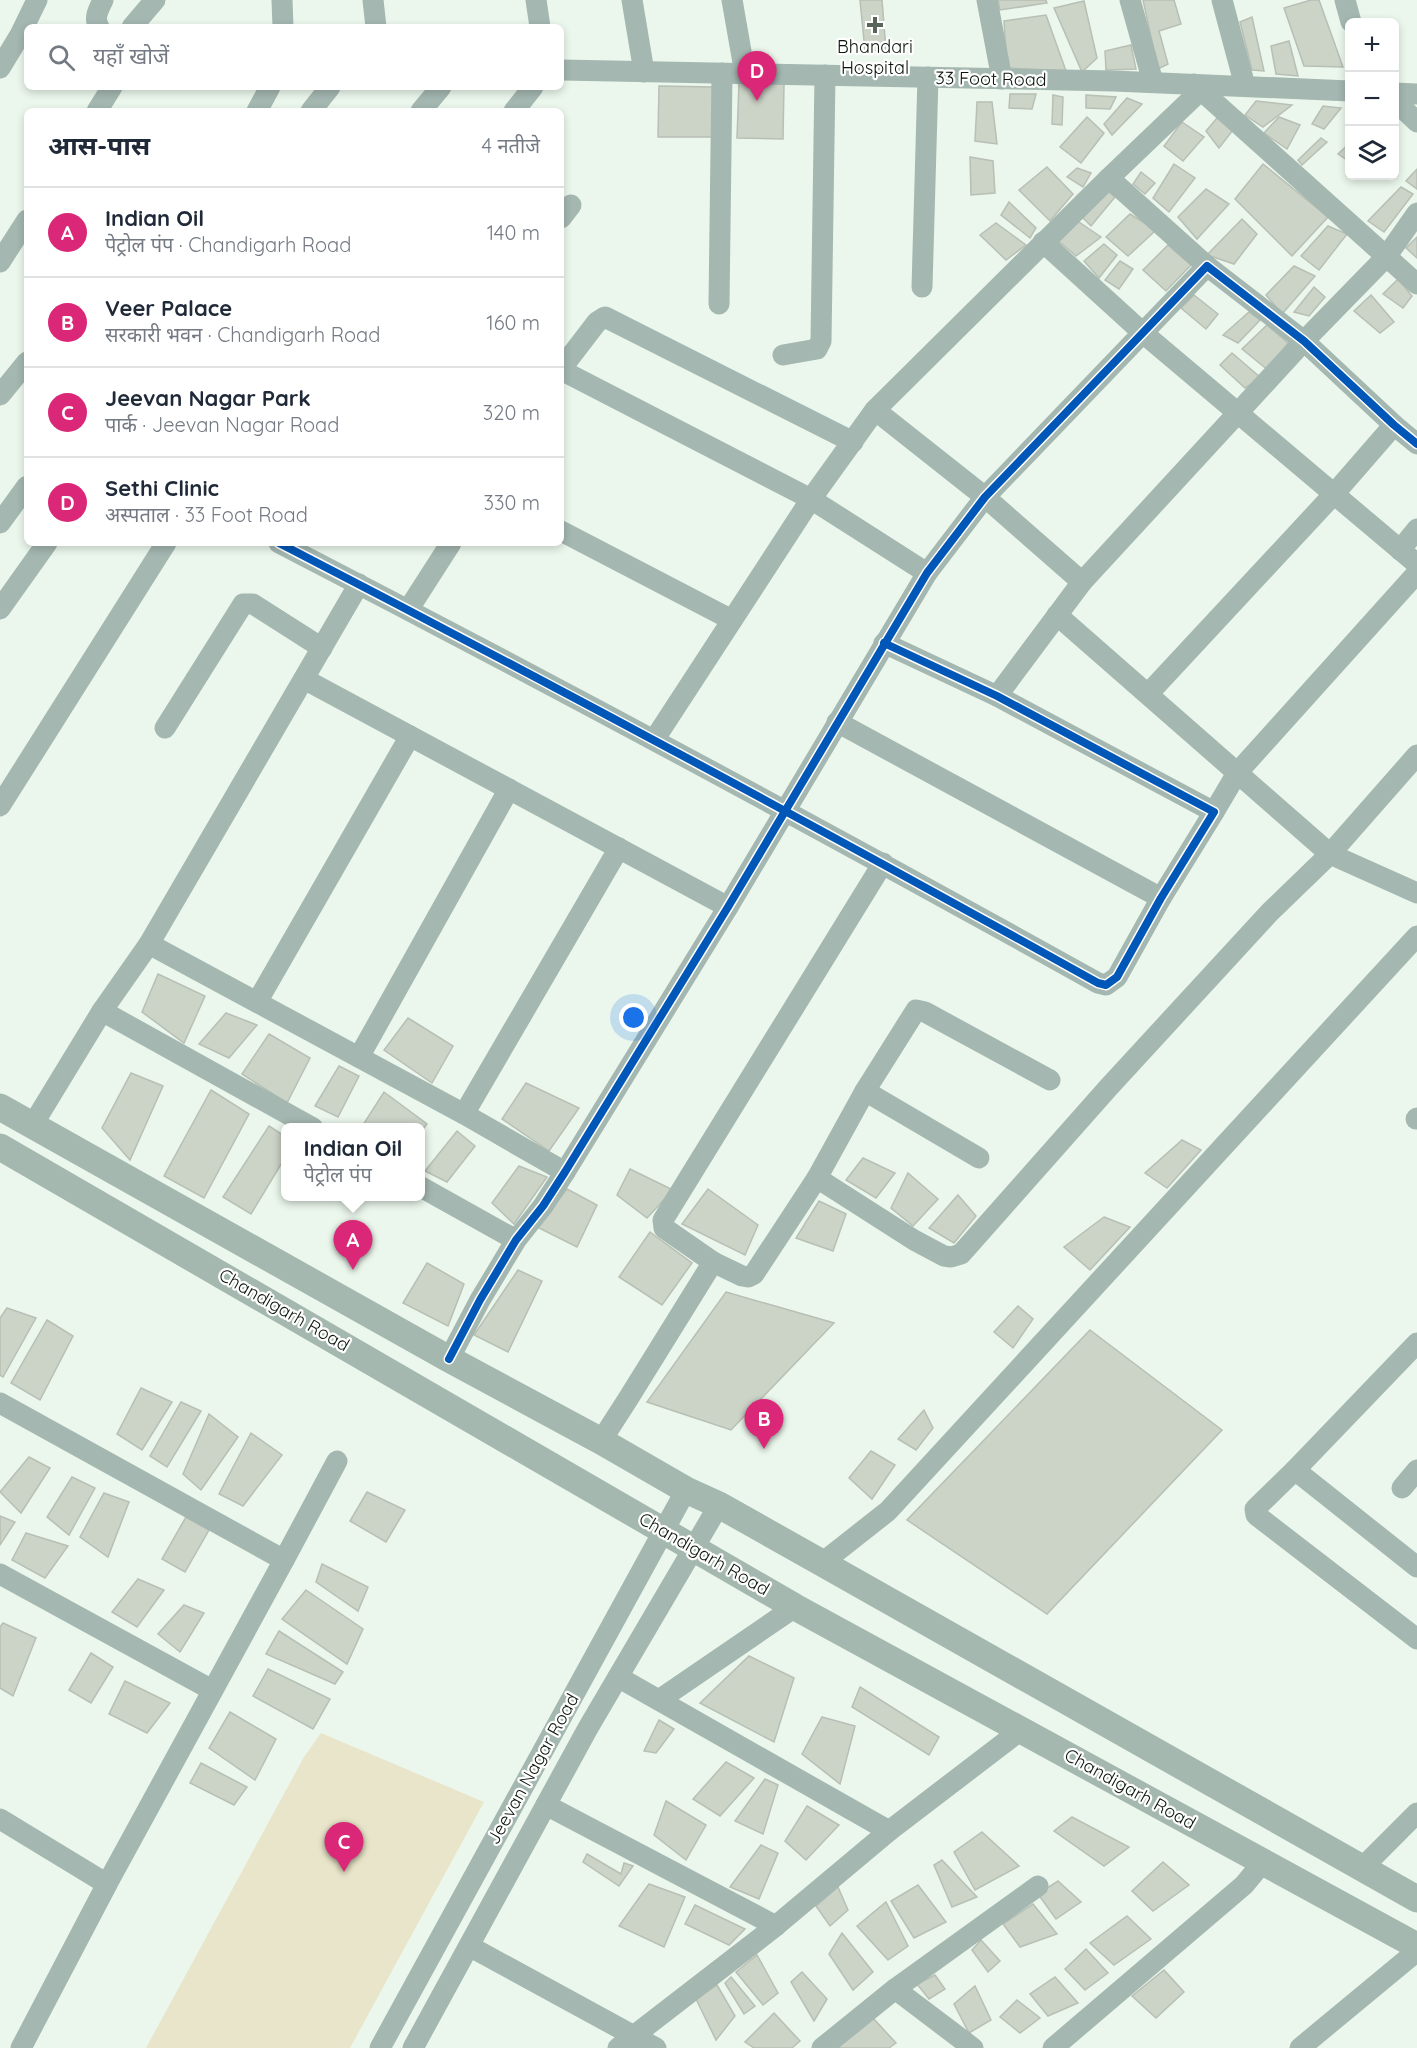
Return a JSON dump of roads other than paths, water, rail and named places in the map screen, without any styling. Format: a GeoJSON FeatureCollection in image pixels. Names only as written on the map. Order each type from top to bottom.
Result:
{"type":"FeatureCollection","features":[{"type":"Feature","properties":{"kind":"main road","name":"Chandigarh Road"},"geometry":{"type":"LineString","coordinates":[[0,1107],[449,1359],[822,1563],[1417,1899]]}},
{"type":"Feature","properties":{"kind":"main road","name":"Chandigarh Road"},"geometry":{"type":"LineString","coordinates":[[0,1147],[795,1606],[1417,1946]]}},
{"type":"Feature","properties":{"kind":"street"},"geometry":{"type":"LineString","coordinates":[[28,24],[37,0]]}},
{"type":"Feature","properties":{"kind":"street"},"geometry":{"type":"LineString","coordinates":[[98,24],[96,15],[103,0]]}},
{"type":"Feature","properties":{"kind":"street"},"geometry":{"type":"LineString","coordinates":[[135,24],[155,0]]}},
{"type":"Feature","properties":{"kind":"street"},"geometry":{"type":"LineString","coordinates":[[282,0],[283,24]]}},
{"type":"Feature","properties":{"kind":"street"},"geometry":{"type":"LineString","coordinates":[[374,0],[376,24]]}},
{"type":"Feature","properties":{"kind":"street"},"geometry":{"type":"LineString","coordinates":[[536,0],[540,24]]}},
{"type":"Feature","properties":{"kind":"street"},"geometry":{"type":"LineString","coordinates":[[632,0],[644,72]]}},
{"type":"Feature","properties":{"kind":"street"},"geometry":{"type":"LineString","coordinates":[[732,0],[745,74]]}},
{"type":"Feature","properties":{"kind":"street"},"geometry":{"type":"LineString","coordinates":[[987,0],[1002,79]]}},
{"type":"Feature","properties":{"kind":"street"},"geometry":{"type":"LineString","coordinates":[[1130,0],[1153,82]]}},
{"type":"Feature","properties":{"kind":"street"},"geometry":{"type":"LineString","coordinates":[[1222,0],[1245,86]]}},
{"type":"Feature","properties":{"kind":"street"},"geometry":{"type":"LineString","coordinates":[[1345,0],[1349,18]]}},
{"type":"Feature","properties":{"kind":"street"},"geometry":{"type":"LineString","coordinates":[[0,68],[23,36]]}},
{"type":"Feature","properties":{"kind":"street","name":"33 Foot Road"},"geometry":{"type":"LineString","coordinates":[[564,70],[1153,82],[1197,87],[1245,86],[1345,91]]}},
{"type":"Feature","properties":{"kind":"street"},"geometry":{"type":"LineString","coordinates":[[718,304],[722,73]]}},
{"type":"Feature","properties":{"kind":"street"},"geometry":{"type":"LineString","coordinates":[[783,355],[817,350],[821,341],[825,75]]}},
{"type":"Feature","properties":{"kind":"street"},"geometry":{"type":"LineString","coordinates":[[922,287],[928,77]]}},
{"type":"Feature","properties":{"kind":"street"},"geometry":{"type":"LineString","coordinates":[[654,740],[811,499],[874,410],[1109,178],[1197,87],[1417,284]]}},
{"type":"Feature","properties":{"kind":"street"},"geometry":{"type":"LineString","coordinates":[[99,108],[110,90]]}},
{"type":"Feature","properties":{"kind":"street"},"geometry":{"type":"LineString","coordinates":[[259,108],[268,90]]}},
{"type":"Feature","properties":{"kind":"street"},"geometry":{"type":"LineString","coordinates":[[313,108],[328,90]]}},
{"type":"Feature","properties":{"kind":"street"},"geometry":{"type":"LineString","coordinates":[[424,108],[438,90]]}},
{"type":"Feature","properties":{"kind":"street"},"geometry":{"type":"LineString","coordinates":[[516,108],[531,90]]}},
{"type":"Feature","properties":{"kind":"street"},"geometry":{"type":"LineString","coordinates":[[1399,93],[1417,94]]}},
{"type":"Feature","properties":{"kind":"street"},"geometry":{"type":"LineString","coordinates":[[1399,104],[1417,122]]}},
{"type":"Feature","properties":{"kind":"street"},"geometry":{"type":"LineString","coordinates":[[1109,178],[1207,266],[1304,341],[1417,444]]}},
{"type":"Feature","properties":{"kind":"street"},"geometry":{"type":"LineString","coordinates":[[997,696],[1082,582],[1304,341],[1386,257],[1417,213]]}},
{"type":"Feature","properties":{"kind":"street"},"geometry":{"type":"LineString","coordinates":[[0,262],[24,225]]}},
{"type":"Feature","properties":{"kind":"street"},"geometry":{"type":"LineString","coordinates":[[1043,242],[1237,414],[1417,564]]}},
{"type":"Feature","properties":{"kind":"street"},"geometry":{"type":"LineString","coordinates":[[449,1359],[480,1300],[516,1240],[543,1206],[565,1172],[728,907],[927,573],[986,497],[1207,266]]}},
{"type":"Feature","properties":{"kind":"street"},"geometry":{"type":"LineString","coordinates":[[564,365],[597,322],[605,317],[853,442]]}},
{"type":"Feature","properties":{"kind":"street"},"geometry":{"type":"LineString","coordinates":[[0,395],[24,366]]}},
{"type":"Feature","properties":{"kind":"street"},"geometry":{"type":"LineString","coordinates":[[564,371],[811,499],[927,573]]}},
{"type":"Feature","properties":{"kind":"street"},"geometry":{"type":"LineString","coordinates":[[874,410],[986,497],[1082,582]]}},
{"type":"Feature","properties":{"kind":"street"},"geometry":{"type":"LineString","coordinates":[[1148,694],[1334,494],[1394,425]]}},
{"type":"Feature","properties":{"kind":"street"},"geometry":{"type":"LineString","coordinates":[[0,523],[24,490]]}},
{"type":"Feature","properties":{"kind":"street"},"geometry":{"type":"LineString","coordinates":[[1400,550],[1417,529]]}},
{"type":"Feature","properties":{"kind":"street"},"geometry":{"type":"LineString","coordinates":[[564,533],[732,620]]}},
{"type":"Feature","properties":{"kind":"street"},"geometry":{"type":"LineString","coordinates":[[0,609],[45,546]]}},
{"type":"Feature","properties":{"kind":"street"},"geometry":{"type":"LineString","coordinates":[[0,806],[164,546]]}},
{"type":"Feature","properties":{"kind":"street"},"geometry":{"type":"LineString","coordinates":[[285,546],[654,740],[1104,985],[1117,977],[1161,898],[1237,773],[1417,573]]}},
{"type":"Feature","properties":{"kind":"street"},"geometry":{"type":"LineString","coordinates":[[408,610],[449,546]]}},
{"type":"Feature","properties":{"kind":"street"},"geometry":{"type":"LineString","coordinates":[[32,1126],[102,1011],[149,944],[359,584]]}},
{"type":"Feature","properties":{"kind":"street"},"geometry":{"type":"LineString","coordinates":[[165,728],[243,604],[253,604],[322,648]]}},
{"type":"Feature","properties":{"kind":"street"},"geometry":{"type":"LineString","coordinates":[[1057,615],[1330,854],[1417,893]]}},
{"type":"Feature","properties":{"kind":"street"},"geometry":{"type":"LineString","coordinates":[[884,644],[997,696],[1214,812]]}},
{"type":"Feature","properties":{"kind":"street"},"geometry":{"type":"LineString","coordinates":[[304,679],[728,907]]}},
{"type":"Feature","properties":{"kind":"street"},"geometry":{"type":"LineString","coordinates":[[837,722],[1161,898]]}},
{"type":"Feature","properties":{"kind":"street"},"geometry":{"type":"LineString","coordinates":[[256,1002],[410,736]]}},
{"type":"Feature","properties":{"kind":"street"},"geometry":{"type":"LineString","coordinates":[[817,1178],[914,1240],[944,1256],[951,1257],[961,1254],[1108,1088],[1269,913],[1330,854],[1417,755]]}},
{"type":"Feature","properties":{"kind":"street"},"geometry":{"type":"LineString","coordinates":[[359,1057],[509,789]]}},
{"type":"Feature","properties":{"kind":"street"},"geometry":{"type":"LineString","coordinates":[[464,1114],[619,848]]}},
{"type":"Feature","properties":{"kind":"street"},"geometry":{"type":"LineString","coordinates":[[883,863],[663,1220],[664,1228],[713,1262],[742,1276],[748,1277],[754,1274],[817,1178],[913,1012],[919,1010],[925,1012],[1050,1080]]}},
{"type":"Feature","properties":{"kind":"street"},"geometry":{"type":"LineString","coordinates":[[822,1563],[888,1511],[1417,936]]}},
{"type":"Feature","properties":{"kind":"street"},"geometry":{"type":"LineString","coordinates":[[149,944],[464,1114],[565,1172]]}},
{"type":"Feature","properties":{"kind":"street"},"geometry":{"type":"LineString","coordinates":[[102,1011],[303,1123]]}},
{"type":"Feature","properties":{"kind":"street"},"geometry":{"type":"LineString","coordinates":[[866,1091],[979,1158]]}},
{"type":"Feature","properties":{"kind":"street"},"geometry":{"type":"LineString","coordinates":[[425,1190],[516,1240]]}},
{"type":"Feature","properties":{"kind":"street"},"geometry":{"type":"LineString","coordinates":[[601,1441],[713,1262]]}},
{"type":"Feature","properties":{"kind":"street"},"geometry":{"type":"LineString","coordinates":[[1417,1343],[1254,1510],[1256,1515],[1417,1639]]}},
{"type":"Feature","properties":{"kind":"street"},"geometry":{"type":"LineString","coordinates":[[0,1403],[284,1560]]}},
{"type":"Feature","properties":{"kind":"street"},"geometry":{"type":"LineString","coordinates":[[21,2048],[107,1884],[337,1461]]}},
{"type":"Feature","properties":{"kind":"street"},"geometry":{"type":"LineString","coordinates":[[1295,1470],[1417,1567]]}},
{"type":"Feature","properties":{"kind":"street"},"geometry":{"type":"LineString","coordinates":[[1402,1488],[1417,1470]]}},
{"type":"Feature","properties":{"kind":"street","name":"Jeevan Nagar Road"},"geometry":{"type":"LineString","coordinates":[[380,2048],[686,1490]]}},
{"type":"Feature","properties":{"kind":"street","name":"Jeevan Nagar Road"},"geometry":{"type":"LineString","coordinates":[[413,2048],[546,1805],[718,1505]]}},
{"type":"Feature","properties":{"kind":"street"},"geometry":{"type":"LineString","coordinates":[[0,1574],[212,1690]]}},
{"type":"Feature","properties":{"kind":"street"},"geometry":{"type":"LineString","coordinates":[[659,1700],[795,1606]]}},
{"type":"Feature","properties":{"kind":"street"},"geometry":{"type":"LineString","coordinates":[[618,1677],[889,1832]]}},
{"type":"Feature","properties":{"kind":"street"},"geometry":{"type":"LineString","coordinates":[[626,2042],[776,1926],[889,1832],[1021,1730]]}},
{"type":"Feature","properties":{"kind":"street"},"geometry":{"type":"LineString","coordinates":[[546,1805],[776,1926]]}},
{"type":"Feature","properties":{"kind":"street"},"geometry":{"type":"LineString","coordinates":[[1362,1868],[1417,1813]]}},
{"type":"Feature","properties":{"kind":"street"},"geometry":{"type":"LineString","coordinates":[[0,1819],[107,1884]]}},
{"type":"Feature","properties":{"kind":"street"},"geometry":{"type":"LineString","coordinates":[[1053,2048],[1244,1885],[1263,1862]]}},
{"type":"Feature","properties":{"kind":"street"},"geometry":{"type":"LineString","coordinates":[[822,2048],[895,1989],[1038,1886]]}},
{"type":"Feature","properties":{"kind":"street"},"geometry":{"type":"LineString","coordinates":[[470,1946],[626,2042],[656,2048]]}},
{"type":"Feature","properties":{"kind":"street"},"geometry":{"type":"LineString","coordinates":[[1300,2048],[1417,1951]]}},
{"type":"Feature","properties":{"kind":"street"},"geometry":{"type":"LineString","coordinates":[[895,1989],[973,2048]]}},
{"type":"Feature","properties":{"kind":"place","name":"Bhandari Hospital"},"geometry":{"type":"Point","coordinates":[875,25]}},
{"type":"Feature","properties":{"kind":"place","name":"Sethi Clinic"},"geometry":{"type":"Point","coordinates":[757,101]}},
{"type":"Feature","properties":{"kind":"place","name":"Indian Oil"},"geometry":{"type":"Point","coordinates":[353,1270]}},
{"type":"Feature","properties":{"kind":"place","name":"Veer Palace"},"geometry":{"type":"Point","coordinates":[764,1449]}},
{"type":"Feature","properties":{"kind":"place","name":"Jeevan Nagar Park"},"geometry":{"type":"Point","coordinates":[344,1872]}}]}
